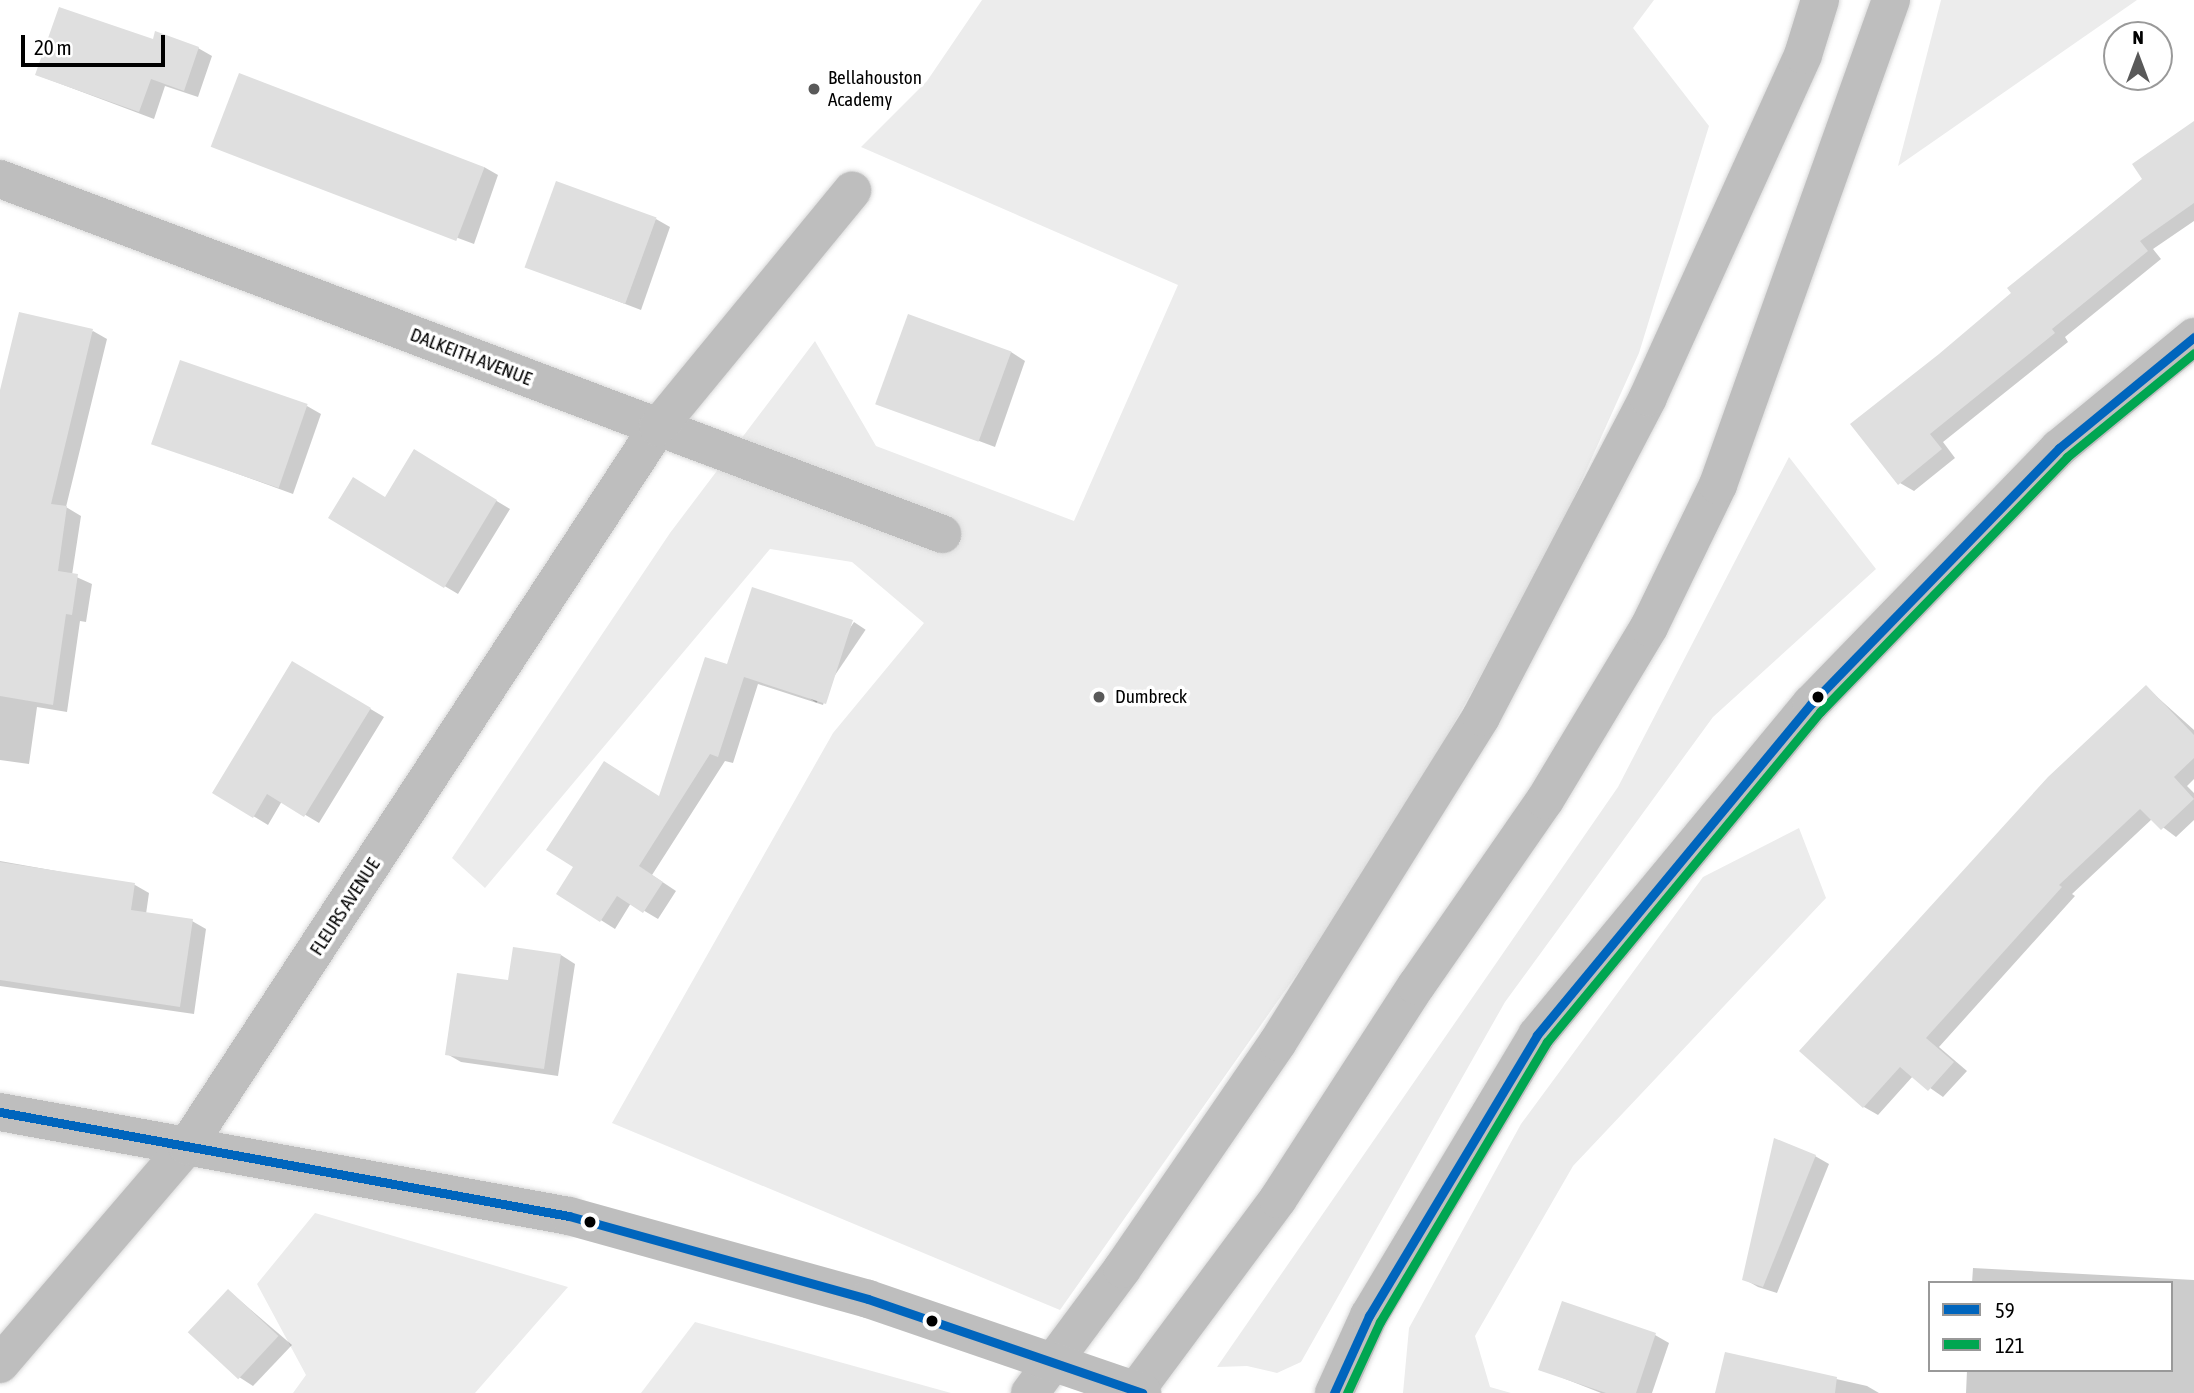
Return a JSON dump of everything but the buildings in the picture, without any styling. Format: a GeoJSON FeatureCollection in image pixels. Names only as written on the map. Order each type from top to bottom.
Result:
{"type":"FeatureCollection","features":[{"type":"Feature","properties":{"kind":"main road"},"geometry":{"type":"LineString","coordinates":[[1030,1393],[1122,1269],[1278,1042],[1481,717],[1648,397],[1803,55],[1820,0]]}},
{"type":"Feature","properties":{"kind":"main road"},"geometry":{"type":"LineString","coordinates":[[1133,1393],[1278,1199],[1416,986],[1545,800],[1649,627],[1718,485],[1891,0]]}},
{"type":"Feature","properties":{"kind":"main road","name":"DALKEITH AVENUE"},"geometry":{"type":"LineString","coordinates":[[0,179],[942,534]]}},
{"type":"Feature","properties":{"kind":"main road","name":"FLEURS AVENUE"},"geometry":{"type":"LineString","coordinates":[[0,1364],[187,1146],[658,427],[852,191]]}},
{"type":"Feature","properties":{"kind":"main road"},"geometry":{"type":"LineString","coordinates":[[1334,1393],[1369,1315],[1537,1035],[1811,704],[2059,448],[2194,337]]}},
{"type":"Feature","properties":{"kind":"main road"},"geometry":{"type":"LineString","coordinates":[[0,1112],[569,1216],[868,1299],[1142,1393]]}},
{"type":"Feature","properties":{"kind":"shaded area"},"geometry":{"type":"Polygon","coordinates":[[[982,0],[1654,0],[1633,28],[1709,126],[1639,353],[1549,553],[1380,856],[1060,1310],[612,1123],[833,733],[924,623],[852,562],[770,549],[485,888],[452,858],[670,533],[815,341],[876,446],[1074,521],[1178,285],[861,147],[927,81],[982,0]]]}},
{"type":"Feature","properties":{"kind":"shaded area"},"geometry":{"type":"Polygon","coordinates":[[[1941,0],[2137,0],[2103,21],[2103,24],[1898,166],[1941,0]]]}},
{"type":"Feature","properties":{"kind":"shaded area"},"geometry":{"type":"Polygon","coordinates":[[[1789,457],[1876,569],[1713,717],[1505,1002],[1301,1362],[1277,1373],[1247,1366],[1217,1367],[1618,787],[1789,457]]]}},
{"type":"Feature","properties":{"kind":"shaded area"},"geometry":{"type":"Polygon","coordinates":[[[1799,828],[1826,898],[1573,1166],[1475,1336],[1490,1387],[1511,1393],[1403,1393],[1409,1328],[1521,1124],[1703,877],[1799,828]]]}},
{"type":"Feature","properties":{"kind":"shaded area"},"geometry":{"type":"Polygon","coordinates":[[[315,1213],[568,1287],[475,1393],[293,1393],[306,1375],[257,1284],[315,1213]]]}},
{"type":"Feature","properties":{"kind":"shaded area"},"geometry":{"type":"Polygon","coordinates":[[[695,1322],[951,1393],[641,1393],[695,1322]]]}},
{"type":"Feature","properties":{"kind":"transit line","name":"59"},"geometry":{"type":"LineString","coordinates":[[1334,1393],[1369,1316],[1537,1035],[1811,704],[2059,448],[2194,337]]}},
{"type":"Feature","properties":{"kind":"transit line","name":"121"},"geometry":{"type":"LineString","coordinates":[[1347,1393],[1380,1322],[1547,1042],[1820,712],[2067,457],[2194,353]]}},
{"type":"Feature","properties":{"kind":"transit line","name":"59"},"geometry":{"type":"LineString","coordinates":[[0,1112],[569,1216],[868,1299],[1142,1393]]}},
{"type":"Feature","properties":{"kind":"place","name":"Bellahouston Academy"},"geometry":{"type":"Point","coordinates":[814,89]}},
{"type":"Feature","properties":{"kind":"place","name":"Dumbreck"},"geometry":{"type":"Point","coordinates":[1099,697]}}]}
